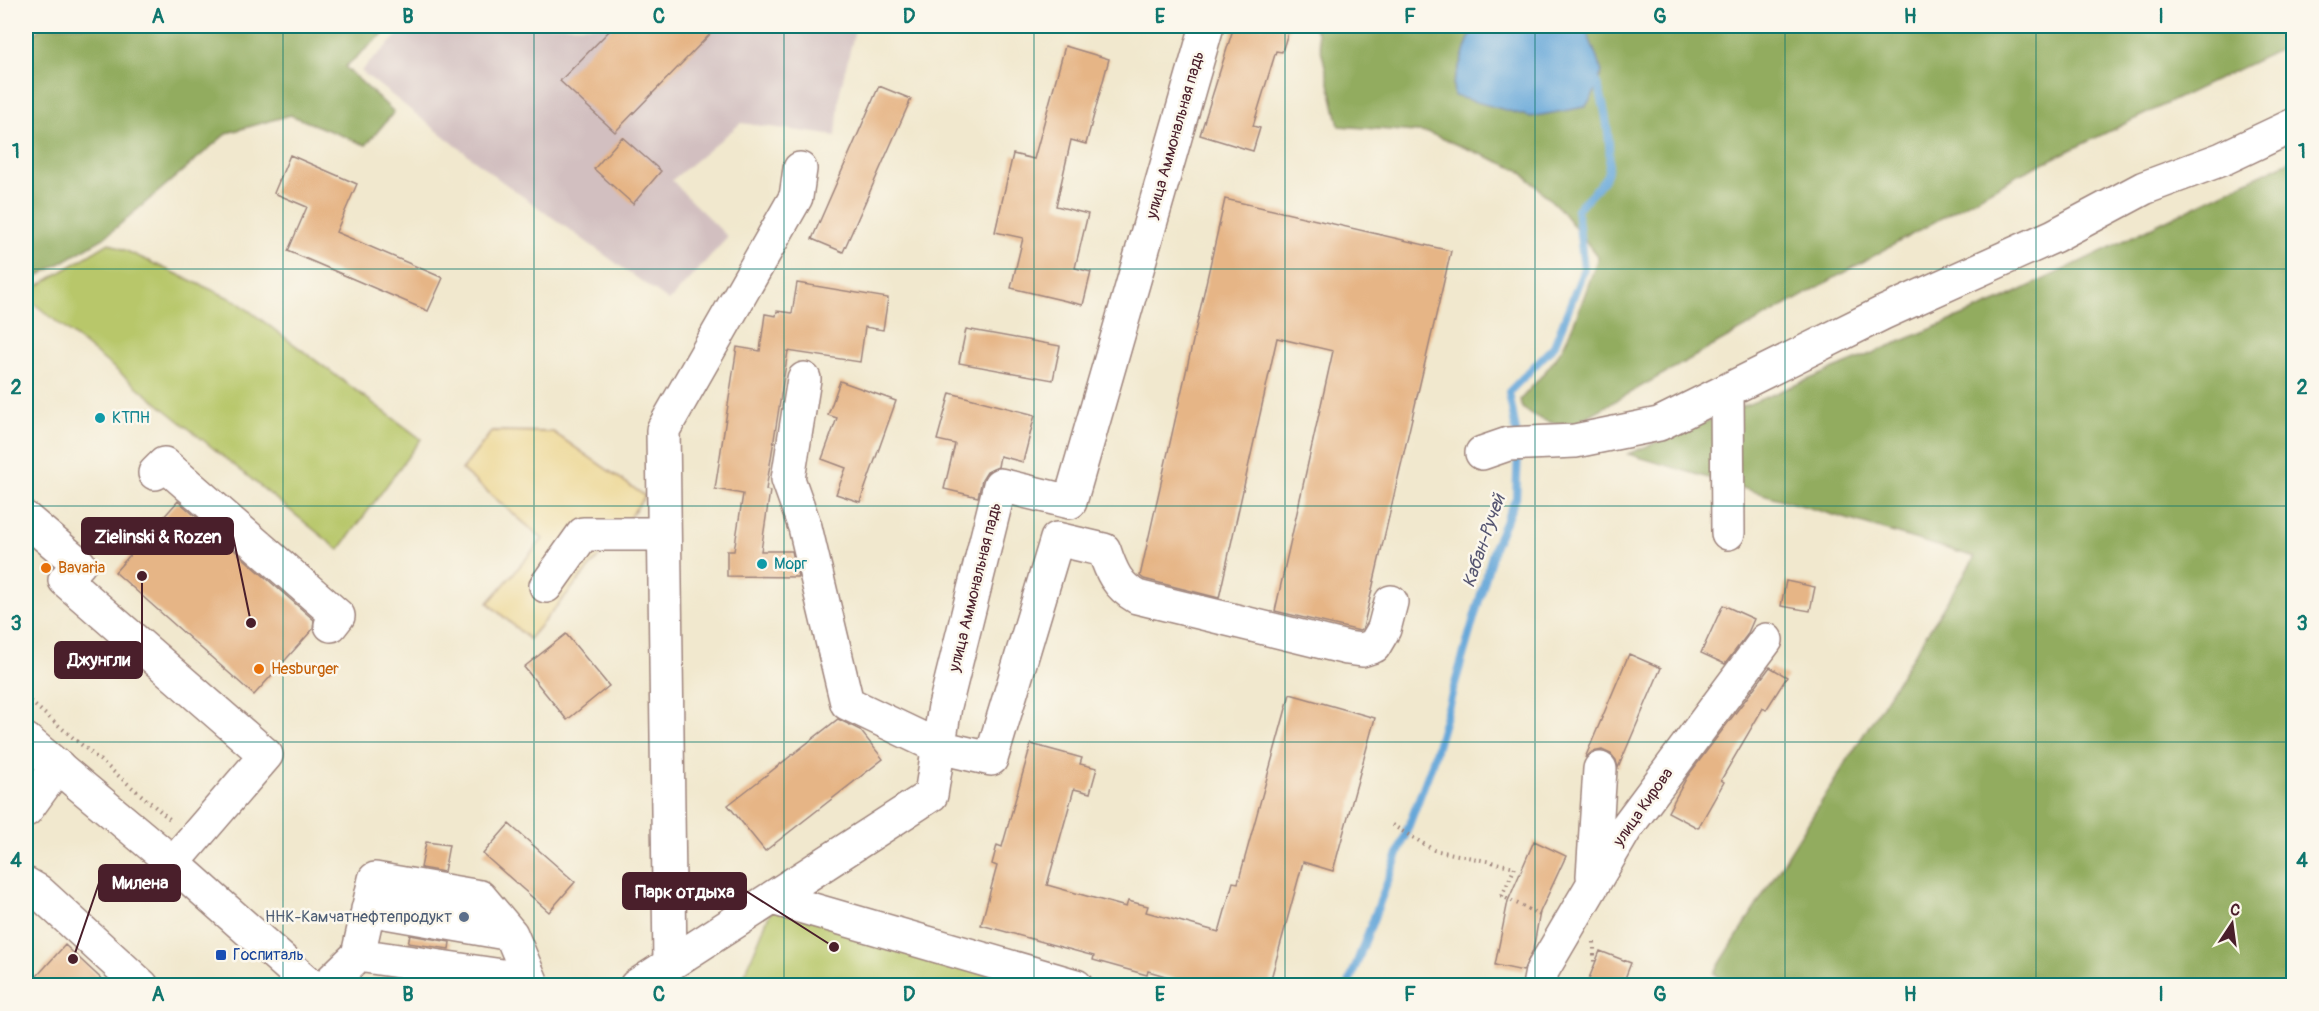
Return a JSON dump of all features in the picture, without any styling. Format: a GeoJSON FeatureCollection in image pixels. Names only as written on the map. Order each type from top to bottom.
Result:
{"type":"FeatureCollection","features":[{"type":"Feature","properties":{"kind":"street","name":"улица Аммональная падь"},"geometry":{"type":"LineString","coordinates":[[636,986],[931,795],[945,706],[1000,485],[1070,502],[1207,26]]}},
{"type":"Feature","properties":{"kind":"street"},"geometry":{"type":"LineString","coordinates":[[1482,453],[1508,444],[1575,441],[1659,424],[1883,313],[2054,236],[2144,188],[2222,159],[2294,125]]}},
{"type":"Feature","properties":{"kind":"street"},"geometry":{"type":"LineString","coordinates":[[670,963],[663,430],[795,197],[800,169]]}},
{"type":"Feature","properties":{"kind":"street"},"geometry":{"type":"LineString","coordinates":[[804,379],[788,479],[805,527],[847,704],[939,747],[991,759],[1070,502]]}},
{"type":"Feature","properties":{"kind":"street"},"geometry":{"type":"LineString","coordinates":[[1727,391],[1728,533]]}},
{"type":"Feature","properties":{"kind":"street"},"geometry":{"type":"LineString","coordinates":[[155,473],[164,464],[338,616],[331,625]]}},
{"type":"Feature","properties":{"kind":"street"},"geometry":{"type":"LineString","coordinates":[[26,519],[79,564],[65,580],[266,755],[172,863]]}},
{"type":"Feature","properties":{"kind":"street"},"geometry":{"type":"LineString","coordinates":[[546,586],[583,534],[663,534]]}},
{"type":"Feature","properties":{"kind":"street"},"geometry":{"type":"LineString","coordinates":[[1058,539],[1104,550],[1115,579],[1120,586],[1137,597],[1347,648],[1362,650],[1374,646],[1384,628],[1391,602]]}},
{"type":"Feature","properties":{"kind":"street","name":"улица Кирова"},"geometry":{"type":"LineString","coordinates":[[1539,986],[1542,971],[1626,828],[1766,640]]}},
{"type":"Feature","properties":{"kind":"street"},"geometry":{"type":"LineString","coordinates":[[26,740],[172,863],[311,986]]}},
{"type":"Feature","properties":{"kind":"street"},"geometry":{"type":"LineString","coordinates":[[26,810],[58,766]]}},
{"type":"Feature","properties":{"kind":"street"},"geometry":{"type":"LineString","coordinates":[[1593,884],[1600,769]]}},
{"type":"Feature","properties":{"kind":"street"},"geometry":{"type":"LineString","coordinates":[[326,986],[358,955],[375,879],[480,897],[511,934],[531,983]]}},
{"type":"Feature","properties":{"kind":"street"},"geometry":{"type":"LineString","coordinates":[[26,885],[38,891],[142,986]]}},
{"type":"Feature","properties":{"kind":"street"},"geometry":{"type":"LineString","coordinates":[[771,898],[1076,986]]}},
{"type":"Feature","properties":{"kind":"street"},"geometry":{"type":"LineString","coordinates":[[358,955],[531,983]]}},
{"type":"Feature","properties":{"kind":"path"},"geometry":{"type":"LineString","coordinates":[[26,698],[179,827]]}},
{"type":"Feature","properties":{"kind":"path"},"geometry":{"type":"LineString","coordinates":[[1392,825],[1434,850],[1515,867],[1502,896],[1566,929]]}},
{"type":"Feature","properties":{"kind":"shaded area"},"geometry":{"type":"Polygon","coordinates":[[[407,26],[856,26],[840,91],[836,136],[741,123],[672,180],[728,237],[669,301],[500,180],[361,71],[407,26]]]}},
{"type":"Feature","properties":{"kind":"green space"},"geometry":{"type":"Polygon","coordinates":[[[42,26],[392,26],[345,67],[394,112],[366,145],[290,115],[227,133],[104,238],[26,283],[26,42],[42,26]]]}},
{"type":"Feature","properties":{"kind":"green space"},"geometry":{"type":"Polygon","coordinates":[[[1312,26],[2293,26],[2294,37],[2283,48],[2016,176],[1576,423],[1560,423],[1548,422],[1536,417],[1522,408],[1520,400],[1549,367],[1564,345],[1598,257],[1560,209],[1519,170],[1429,133],[1339,126],[1317,32],[1312,26]]]}},
{"type":"Feature","properties":{"kind":"green space"},"geometry":{"type":"Polygon","coordinates":[[[2293,159],[2293,985],[1729,985],[1714,973],[1975,557],[1628,454],[2001,300],[2293,159]]]}},
{"type":"Feature","properties":{"kind":"green space"},"geometry":{"type":"Polygon","coordinates":[[[109,243],[236,301],[421,439],[339,550],[26,297],[26,293],[109,243]]]}},
{"type":"Feature","properties":{"kind":"green space"},"geometry":{"type":"Polygon","coordinates":[[[772,908],[1051,986],[740,986],[772,908]]]}},
{"type":"Feature","properties":{"kind":"sand"},"geometry":{"type":"Polygon","coordinates":[[[492,431],[553,432],[645,496],[617,535],[529,639],[488,603],[543,539],[462,470],[492,431]]]}},
{"type":"Feature","properties":{"kind":"water"},"geometry":{"type":"Polygon","coordinates":[[[1473,26],[1585,26],[1602,72],[1592,98],[1585,107],[1531,117],[1454,96],[1453,84],[1473,26]]]}},
{"type":"Feature","properties":{"kind":"building"},"geometry":{"type":"Polygon","coordinates":[[[614,26],[718,26],[615,132],[560,81],[614,26]]]}},
{"type":"Feature","properties":{"kind":"building"},"geometry":{"type":"Polygon","coordinates":[[[1234,26],[1290,26],[1282,52],[1276,51],[1253,126],[1260,128],[1253,151],[1200,135],[1234,26]]]}},
{"type":"Feature","properties":{"kind":"building"},"geometry":{"type":"Polygon","coordinates":[[[1065,46],[1109,59],[1086,144],[1071,140],[1056,206],[1088,214],[1075,268],[1091,272],[1083,305],[1011,288],[1023,238],[995,232],[1013,154],[1034,159],[1065,46]]]}},
{"type":"Feature","properties":{"kind":"building"},"geometry":{"type":"Polygon","coordinates":[[[879,86],[911,99],[843,252],[812,239],[879,86]]]}},
{"type":"Feature","properties":{"kind":"building"},"geometry":{"type":"Polygon","coordinates":[[[622,137],[661,171],[633,204],[594,169],[622,137]]]}},
{"type":"Feature","properties":{"kind":"building"},"geometry":{"type":"Polygon","coordinates":[[[290,155],[357,184],[336,232],[443,278],[428,311],[288,251],[307,207],[274,193],[290,155]]]}},
{"type":"Feature","properties":{"kind":"building"},"geometry":{"type":"Polygon","coordinates":[[[1225,199],[1451,251],[1363,628],[1360,631],[1275,611],[1333,351],[1277,338],[1219,598],[1144,579],[1140,576],[1225,199]]]}},
{"type":"Feature","properties":{"kind":"building"},"geometry":{"type":"Polygon","coordinates":[[[797,283],[888,298],[883,330],[865,327],[860,362],[788,351],[766,490],[770,491],[761,551],[792,551],[798,577],[727,576],[727,551],[734,551],[743,494],[715,489],[737,347],[760,351],[765,314],[776,316],[777,311],[792,313],[797,283]]]}},
{"type":"Feature","properties":{"kind":"building"},"geometry":{"type":"Polygon","coordinates":[[[966,329],[1060,346],[1053,380],[959,363],[966,329]]]}},
{"type":"Feature","properties":{"kind":"building"},"geometry":{"type":"Polygon","coordinates":[[[840,381],[896,401],[860,502],[836,494],[846,468],[822,459],[837,418],[828,415],[840,381]]]}},
{"type":"Feature","properties":{"kind":"building"},"geometry":{"type":"Polygon","coordinates":[[[950,393],[1035,415],[1023,462],[1000,456],[998,467],[987,472],[982,480],[978,497],[944,489],[955,444],[937,440],[950,393]]]}},
{"type":"Feature","properties":{"kind":"building"},"geometry":{"type":"Polygon","coordinates":[[[178,501],[314,620],[313,629],[254,695],[115,572],[178,501]]]}},
{"type":"Feature","properties":{"kind":"building"},"geometry":{"type":"Polygon","coordinates":[[[1786,581],[1815,587],[1810,611],[1781,606],[1786,581]]]}},
{"type":"Feature","properties":{"kind":"building"},"geometry":{"type":"Polygon","coordinates":[[[1723,605],[1754,619],[1747,635],[1725,664],[1701,653],[1723,605]]]}},
{"type":"Feature","properties":{"kind":"building"},"geometry":{"type":"Polygon","coordinates":[[[566,634],[609,686],[567,720],[524,667],[566,634]]]}},
{"type":"Feature","properties":{"kind":"building"},"geometry":{"type":"Polygon","coordinates":[[[1629,654],[1661,668],[1618,768],[1611,754],[1602,750],[1592,752],[1585,758],[1629,654]]]}},
{"type":"Feature","properties":{"kind":"building"},"geometry":{"type":"Polygon","coordinates":[[[1770,667],[1787,677],[1766,710],[1763,708],[1721,780],[1724,782],[1698,828],[1668,812],[1687,777],[1770,667]]]}},
{"type":"Feature","properties":{"kind":"building"},"geometry":{"type":"Polygon","coordinates":[[[1290,694],[1375,718],[1333,871],[1303,862],[1269,986],[1200,986],[1148,971],[1147,975],[1093,960],[1094,956],[981,925],[997,866],[992,864],[997,845],[1002,847],[1031,744],[1082,758],[1080,764],[1097,768],[1090,793],[1074,789],[1047,885],[1126,907],[1128,901],[1148,906],[1146,912],[1219,932],[1233,882],[1238,883],[1290,694]]]}},
{"type":"Feature","properties":{"kind":"building"},"geometry":{"type":"Polygon","coordinates":[[[838,719],[860,730],[883,759],[765,851],[728,805],[838,719]]]}},
{"type":"Feature","properties":{"kind":"building"},"geometry":{"type":"Polygon","coordinates":[[[509,824],[575,882],[549,912],[483,854],[509,824]]]}},
{"type":"Feature","properties":{"kind":"building"},"geometry":{"type":"Polygon","coordinates":[[[1534,841],[1566,856],[1540,912],[1533,950],[1523,971],[1495,965],[1508,901],[1534,841]]]}},
{"type":"Feature","properties":{"kind":"building"},"geometry":{"type":"Polygon","coordinates":[[[426,842],[449,845],[444,872],[421,868],[426,842]]]}},
{"type":"Feature","properties":{"kind":"building"},"geometry":{"type":"Polygon","coordinates":[[[410,935],[450,942],[449,949],[408,943],[410,935]]]}},
{"type":"Feature","properties":{"kind":"building"},"geometry":{"type":"Polygon","coordinates":[[[65,945],[109,986],[28,986],[65,945]]]}},
{"type":"Feature","properties":{"kind":"building"},"geometry":{"type":"Polygon","coordinates":[[[1600,951],[1631,963],[1622,986],[1586,986],[1600,951]]]}},
{"type":"Feature","properties":{"kind":"waterway","name":"Кабан-Ручей"},"geometry":{"type":"LineString","coordinates":[[1517,437],[1509,392],[1554,346],[1584,269],[1577,209],[1607,174],[1609,164],[1607,123],[1592,74]]}},
{"type":"Feature","properties":{"kind":"waterway","name":"Кабан-Ручей"},"geometry":{"type":"LineString","coordinates":[[1348,986],[1431,767],[1495,545],[1516,498],[1518,452]]}},
{"type":"Feature","properties":{"kind":"place","name":"КТПН"},"geometry":{"type":"Point","coordinates":[100,418]}},
{"type":"Feature","properties":{"kind":"place","name":"Морг"},"geometry":{"type":"Point","coordinates":[762,564]}},
{"type":"Feature","properties":{"kind":"place","name":"Bavaria"},"geometry":{"type":"Point","coordinates":[46,568]}},
{"type":"Feature","properties":{"kind":"place","name":"Джунгли"},"geometry":{"type":"Point","coordinates":[142,576]}},
{"type":"Feature","properties":{"kind":"place","name":"Zielinski & Rozen"},"geometry":{"type":"Point","coordinates":[251,623]}},
{"type":"Feature","properties":{"kind":"place","name":"Hesburger"},"geometry":{"type":"Point","coordinates":[259,669]}},
{"type":"Feature","properties":{"kind":"place","name":"ННК-Камчатнефтепродукт"},"geometry":{"type":"Point","coordinates":[464,917]}},
{"type":"Feature","properties":{"kind":"place","name":"Парк отдыха"},"geometry":{"type":"Point","coordinates":[834,947]}},
{"type":"Feature","properties":{"kind":"place","name":"Госпиталь"},"geometry":{"type":"Point","coordinates":[221,955]}},
{"type":"Feature","properties":{"kind":"place","name":"Милена"},"geometry":{"type":"Point","coordinates":[73,959]}}]}
